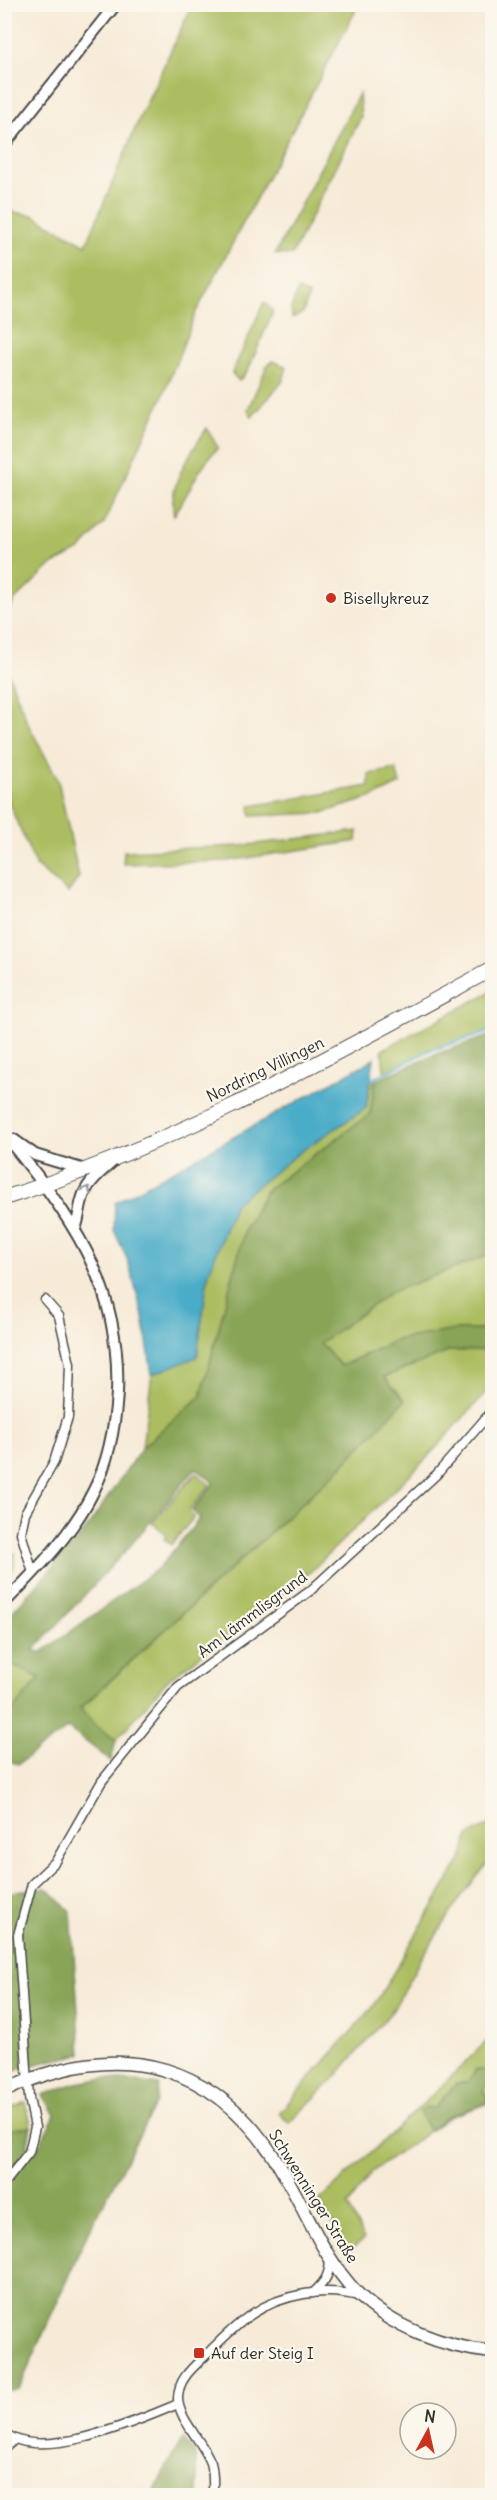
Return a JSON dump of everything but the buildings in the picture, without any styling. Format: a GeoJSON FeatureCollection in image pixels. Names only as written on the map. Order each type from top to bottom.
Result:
{"type":"FeatureCollection","features":[{"type":"Feature","properties":{"kind":"main road","name":"Nordring Villingen"},"geometry":{"type":"LineString","coordinates":[[4,1198],[115,1159],[291,1077],[492,969]]}},
{"type":"Feature","properties":{"kind":"main road","name":"Schwenninger Straße"},"geometry":{"type":"LineString","coordinates":[[4,2091],[29,2079],[64,2068],[116,2062],[150,2065],[191,2079],[222,2098],[243,2116],[285,2176],[330,2258],[362,2296],[395,2321],[421,2334],[447,2343],[492,2352]]}},
{"type":"Feature","properties":{"kind":"street"},"geometry":{"type":"LineString","coordinates":[[4,145],[116,4]]}},
{"type":"Feature","properties":{"kind":"street"},"geometry":{"type":"LineString","coordinates":[[4,1133],[35,1155],[85,1170]]}},
{"type":"Feature","properties":{"kind":"street"},"geometry":{"type":"LineString","coordinates":[[4,1133],[46,1185],[75,1229],[99,1275],[112,1317],[118,1363],[116,1421],[95,1488],[66,1534],[4,1604]]}},
{"type":"Feature","properties":{"kind":"street"},"geometry":{"type":"LineString","coordinates":[[75,1229],[81,1213],[82,1200],[91,1182],[115,1159]]}},
{"type":"Feature","properties":{"kind":"street"},"geometry":{"type":"LineString","coordinates":[[33,1573],[21,1533],[25,1513],[54,1462],[68,1417],[70,1364],[59,1316],[45,1300]]}},
{"type":"Feature","properties":{"kind":"street","name":"Am Lämmlisgrund"},"geometry":{"type":"LineString","coordinates":[[4,2184],[29,2152],[34,2127],[29,2098],[18,1935],[32,1884],[56,1861],[102,1782],[178,1687],[310,1591],[437,1474],[492,1411]]}},
{"type":"Feature","properties":{"kind":"street"},"geometry":{"type":"LineString","coordinates":[[313,2293],[327,2278],[330,2258]]}},
{"type":"Feature","properties":{"kind":"street"},"geometry":{"type":"LineString","coordinates":[[213,2496],[211,2464],[178,2404],[180,2385],[190,2371],[227,2334],[253,2313],[275,2303],[313,2293],[333,2292],[362,2296]]}},
{"type":"Feature","properties":{"kind":"street"},"geometry":{"type":"LineString","coordinates":[[4,2432],[14,2440],[53,2442],[81,2439],[125,2426],[178,2404]]}},
{"type":"Feature","properties":{"kind":"street"},"geometry":{"type":"LineString","coordinates":[[4,2449],[14,2440]]}},
{"type":"Feature","properties":{"kind":"green space"},"geometry":{"type":"Polygon","coordinates":[[[192,5],[356,5],[355,12],[195,314],[163,396],[104,523],[80,550],[50,566],[15,600],[5,618],[5,199],[12,212],[33,215],[86,245],[140,117],[192,5]]]}},
{"type":"Feature","properties":{"kind":"green space"},"geometry":{"type":"Polygon","coordinates":[[[359,94],[361,117],[292,255],[275,254],[359,94]]]}},
{"type":"Feature","properties":{"kind":"green space"},"geometry":{"type":"Polygon","coordinates":[[[298,290],[309,295],[303,313],[292,318],[291,308],[298,290]]]}},
{"type":"Feature","properties":{"kind":"green space"},"geometry":{"type":"Polygon","coordinates":[[[264,302],[273,312],[248,370],[239,381],[232,373],[264,302]]]}},
{"type":"Feature","properties":{"kind":"green space"},"geometry":{"type":"Polygon","coordinates":[[[273,361],[287,367],[283,381],[252,417],[248,409],[267,366],[273,361]]]}},
{"type":"Feature","properties":{"kind":"green space"},"geometry":{"type":"Polygon","coordinates":[[[207,428],[218,448],[200,471],[174,515],[174,492],[177,481],[207,428]]]}},
{"type":"Feature","properties":{"kind":"green space"},"geometry":{"type":"Polygon","coordinates":[[[4,661],[27,722],[58,780],[79,877],[68,893],[36,866],[5,794],[4,661]]]}},
{"type":"Feature","properties":{"kind":"green space"},"geometry":{"type":"Polygon","coordinates":[[[396,769],[400,784],[373,797],[322,813],[251,816],[250,806],[369,786],[369,774],[396,769]]]}},
{"type":"Feature","properties":{"kind":"green space"},"geometry":{"type":"Polygon","coordinates":[[[358,831],[357,841],[228,861],[123,864],[124,851],[240,846],[358,831]]]}},
{"type":"Feature","properties":{"kind":"green space"},"geometry":{"type":"Polygon","coordinates":[[[492,991],[492,1031],[430,1050],[389,1071],[384,1070],[382,1050],[492,991]]]}},
{"type":"Feature","properties":{"kind":"green space"},"geometry":{"type":"Polygon","coordinates":[[[492,1035],[492,1254],[391,1292],[320,1343],[341,1366],[399,1339],[457,1330],[492,1330],[492,1350],[450,1351],[384,1377],[405,1400],[339,1469],[80,1708],[95,1725],[116,1740],[111,1761],[68,1728],[18,1764],[5,1760],[5,1725],[9,1715],[40,1678],[5,1661],[5,1620],[85,1531],[142,1447],[201,1396],[245,1229],[267,1190],[370,1114],[375,1081],[430,1056],[492,1035]],[[196,1468],[129,1547],[33,1651],[42,1652],[160,1567],[200,1518],[192,1511],[214,1483],[196,1468]]]}},
{"type":"Feature","properties":{"kind":"green space"},"geometry":{"type":"Polygon","coordinates":[[[375,1081],[370,1114],[266,1190],[245,1229],[201,1396],[142,1447],[152,1374],[197,1356],[208,1275],[235,1203],[300,1152],[366,1108],[370,1083],[375,1081]]]}},
{"type":"Feature","properties":{"kind":"green space"},"geometry":{"type":"Polygon","coordinates":[[[492,1254],[492,1330],[457,1330],[399,1339],[341,1366],[320,1343],[391,1292],[492,1254]]]}},
{"type":"Feature","properties":{"kind":"green space"},"geometry":{"type":"Polygon","coordinates":[[[492,1350],[492,1386],[426,1459],[304,1578],[168,1680],[116,1740],[95,1725],[80,1709],[339,1469],[405,1400],[384,1377],[450,1351],[492,1350]]]}},
{"type":"Feature","properties":{"kind":"green space"},"geometry":{"type":"Polygon","coordinates":[[[196,1473],[210,1485],[188,1512],[194,1517],[171,1545],[164,1539],[167,1535],[152,1523],[196,1473]]]}},
{"type":"Feature","properties":{"kind":"green space"},"geometry":{"type":"Polygon","coordinates":[[[5,1551],[15,1553],[14,1566],[5,1584],[5,1551]]]}},
{"type":"Feature","properties":{"kind":"green space"},"geometry":{"type":"Polygon","coordinates":[[[5,1661],[40,1678],[9,1715],[5,1725],[5,1661]]]}},
{"type":"Feature","properties":{"kind":"green space"},"geometry":{"type":"Polygon","coordinates":[[[492,1823],[492,1858],[461,1897],[419,1962],[393,2010],[333,2080],[289,2123],[279,2113],[373,2007],[463,1856],[468,1836],[492,1823]]]}},
{"type":"Feature","properties":{"kind":"green space"},"geometry":{"type":"Polygon","coordinates":[[[47,1888],[71,1912],[81,2054],[19,2068],[5,2077],[4,1893],[47,1888]]]}},
{"type":"Feature","properties":{"kind":"green space"},"geometry":{"type":"Polygon","coordinates":[[[492,2036],[492,2084],[487,2104],[449,2117],[371,2173],[348,2206],[364,2239],[349,2251],[319,2201],[492,2036]]]}},
{"type":"Feature","properties":{"kind":"green space"},"geometry":{"type":"Polygon","coordinates":[[[492,2065],[492,2081],[483,2091],[487,2097],[485,2104],[448,2116],[429,2130],[419,2112],[426,2107],[434,2108],[456,2084],[468,2082],[476,2070],[490,2070],[492,2065]]]}},
{"type":"Feature","properties":{"kind":"green space"},"geometry":{"type":"Polygon","coordinates":[[[106,2078],[159,2085],[157,2101],[82,2245],[19,2389],[5,2391],[4,2131],[31,2126],[27,2148],[35,2153],[55,2115],[43,2095],[76,2083],[106,2078]]]}},
{"type":"Feature","properties":{"kind":"green space"},"geometry":{"type":"Polygon","coordinates":[[[26,2102],[31,2126],[5,2131],[5,2111],[26,2102]]]}},
{"type":"Feature","properties":{"kind":"green space"},"geometry":{"type":"Polygon","coordinates":[[[183,2438],[195,2454],[199,2495],[153,2495],[164,2471],[183,2438]]]}},
{"type":"Feature","properties":{"kind":"water"},"geometry":{"type":"Polygon","coordinates":[[[374,1059],[366,1108],[300,1152],[235,1203],[208,1275],[197,1357],[152,1374],[143,1316],[128,1261],[114,1230],[115,1203],[374,1059]]]}},
{"type":"Feature","properties":{"kind":"waterway"},"geometry":{"type":"LineString","coordinates":[[369,1081],[430,1050],[492,1031]]}},
{"type":"Feature","properties":{"kind":"place","name":"Bisellykreuz"},"geometry":{"type":"Point","coordinates":[331,598]}},
{"type":"Feature","properties":{"kind":"place","name":"Auf der Steig I"},"geometry":{"type":"Point","coordinates":[199,2353]}}]}
